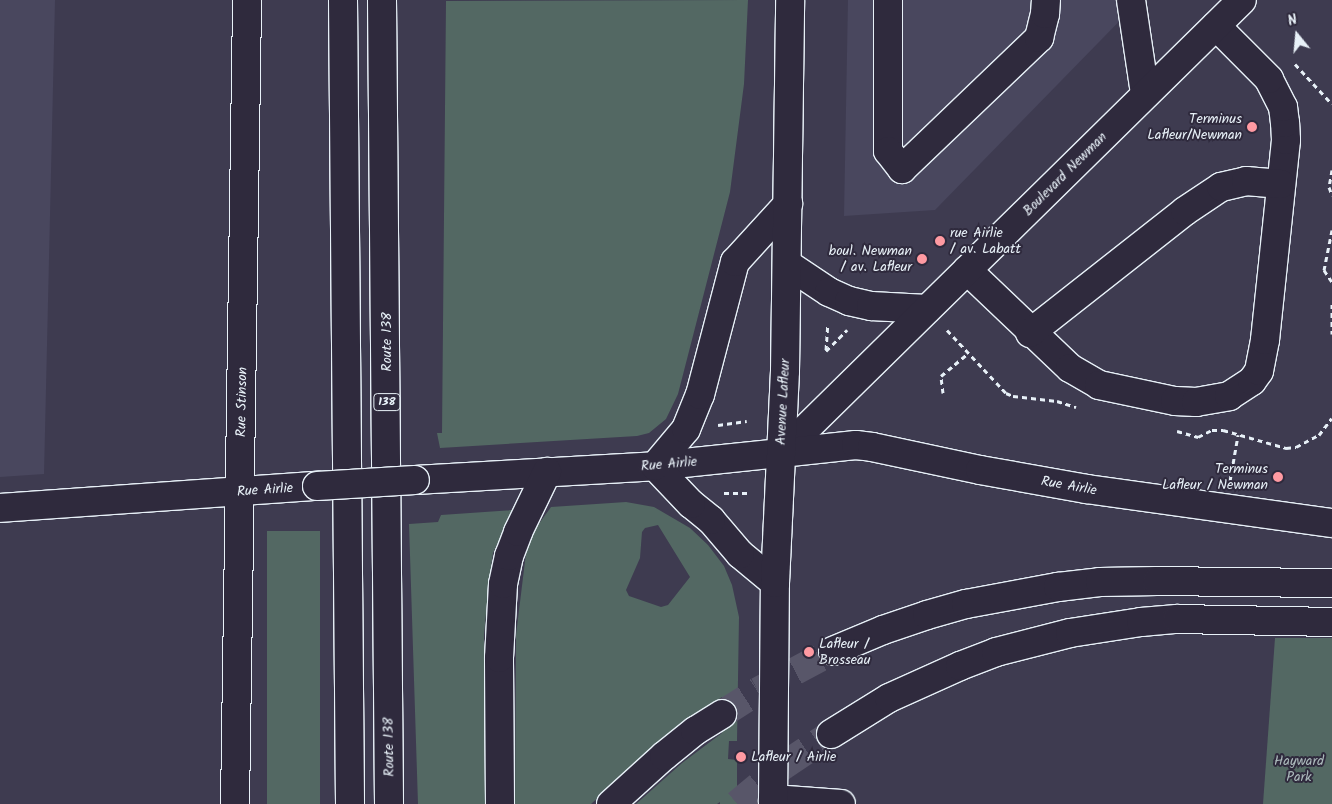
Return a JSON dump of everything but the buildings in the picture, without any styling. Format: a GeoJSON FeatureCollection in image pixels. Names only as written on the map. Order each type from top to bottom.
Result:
{"type":"FeatureCollection","features":[{"type":"Feature","properties":{"kind":"main road","name":"Rue Stinson"},"geometry":{"type":"LineString","coordinates":[[235,804],[238,492],[241,451],[247,0]]}},
{"type":"Feature","properties":{"kind":"main road"},"geometry":{"type":"LineString","coordinates":[[342,0],[350,804]]}},
{"type":"Feature","properties":{"kind":"main road","name":"Route 138"},"geometry":{"type":"LineString","coordinates":[[382,0],[389,804]]}},
{"type":"Feature","properties":{"kind":"main road","name":"Avenue Lafleur"},"geometry":{"type":"LineString","coordinates":[[773,802],[775,583],[787,264],[790,0]]}},
{"type":"Feature","properties":{"kind":"main road"},"geometry":{"type":"LineString","coordinates":[[888,0],[888,151],[902,169],[1039,38],[1045,14],[1046,0]]}},
{"type":"Feature","properties":{"kind":"main road"},"geometry":{"type":"LineString","coordinates":[[1131,0],[1146,94]]}},
{"type":"Feature","properties":{"kind":"main road","name":"Boulevard Newman"},"geometry":{"type":"LineString","coordinates":[[781,453],[1242,0]]}},
{"type":"Feature","properties":{"kind":"main road"},"geometry":{"type":"LineString","coordinates":[[967,270],[1030,333],[1070,368],[1098,385],[1175,401],[1196,402],[1230,396],[1244,388],[1259,371],[1262,358],[1286,132],[1283,107],[1277,90],[1256,64],[1216,26]]}},
{"type":"Feature","properties":{"kind":"main road"},"geometry":{"type":"LineString","coordinates":[[1030,333],[1186,211],[1221,187],[1246,180],[1281,184]]}},
{"type":"Feature","properties":{"kind":"main road"},"geometry":{"type":"LineString","coordinates":[[775,583],[740,554],[711,520],[655,466],[686,429],[693,412],[702,386],[735,262],[788,204]]}},
{"type":"Feature","properties":{"kind":"main road"},"geometry":{"type":"LineString","coordinates":[[787,264],[829,292],[849,301],[872,306],[927,309]]}},
{"type":"Feature","properties":{"kind":"main road","name":"Rue Airlie"},"geometry":{"type":"LineString","coordinates":[[0,508],[317,486],[655,466],[856,445],[1087,489],[1332,523]]}},
{"type":"Feature","properties":{"kind":"main road"},"geometry":{"type":"LineString","coordinates":[[500,804],[499,658],[504,584],[509,556],[518,532],[547,472]]}},
{"type":"Feature","properties":{"kind":"main road"},"geometry":{"type":"LineString","coordinates":[[833,651],[883,630],[935,613],[1011,595],[1058,587],[1100,582],[1157,581],[1332,584]]}},
{"type":"Feature","properties":{"kind":"main road"},"geometry":{"type":"LineString","coordinates":[[831,734],[890,698],[960,666],[996,652],[1070,632],[1177,619],[1332,622]]}},
{"type":"Feature","properties":{"kind":"main road"},"geometry":{"type":"LineString","coordinates":[[611,804],[664,756],[695,731],[722,714]]}},
{"type":"Feature","properties":{"kind":"main road"},"geometry":{"type":"LineString","coordinates":[[773,802],[842,804]]}},
{"type":"Feature","properties":{"kind":"path"},"geometry":{"type":"LineString","coordinates":[[1291,59],[1332,104]]}},
{"type":"Feature","properties":{"kind":"path"},"geometry":{"type":"LineString","coordinates":[[1332,170],[1329,187],[1332,195]]}},
{"type":"Feature","properties":{"kind":"path"},"geometry":{"type":"LineString","coordinates":[[1332,230],[1324,270],[1332,282]]}},
{"type":"Feature","properties":{"kind":"path"},"geometry":{"type":"LineString","coordinates":[[1332,304],[1332,334]]}},
{"type":"Feature","properties":{"kind":"path"},"geometry":{"type":"LineString","coordinates":[[828,322],[826,351],[850,328]]}},
{"type":"Feature","properties":{"kind":"path"},"geometry":{"type":"LineString","coordinates":[[942,393],[941,376],[968,353]]}},
{"type":"Feature","properties":{"kind":"path"},"geometry":{"type":"LineString","coordinates":[[712,426],[747,421]]}},
{"type":"Feature","properties":{"kind":"path"},"geometry":{"type":"LineString","coordinates":[[1232,471],[1238,435]]}},
{"type":"Feature","properties":{"kind":"shaded area"},"geometry":{"type":"Polygon","coordinates":[[[0,0],[55,0],[44,474],[0,477],[0,0]]]}},
{"type":"Feature","properties":{"kind":"shaded area"},"geometry":{"type":"Polygon","coordinates":[[[848,0],[1140,0],[935,210],[844,216],[848,0]]]}},
{"type":"Feature","properties":{"kind":"green space"},"geometry":{"type":"Polygon","coordinates":[[[748,0],[744,84],[730,192],[678,394],[666,419],[649,433],[637,436],[440,448],[437,433],[442,433],[446,1],[748,0]]]}},
{"type":"Feature","properties":{"kind":"green space"},"geometry":{"type":"Polygon","coordinates":[[[626,502],[654,507],[690,528],[708,545],[724,566],[732,585],[739,617],[737,741],[729,741],[728,759],[737,760],[737,804],[720,804],[720,802],[717,804],[636,804],[682,763],[722,733],[722,697],[655,746],[591,804],[515,804],[516,635],[526,553],[533,532],[551,507],[626,502]],[[658,525],[645,528],[642,532],[640,558],[626,590],[629,596],[661,607],[668,605],[690,577],[658,525]]]}},
{"type":"Feature","properties":{"kind":"green space"},"geometry":{"type":"Polygon","coordinates":[[[513,510],[493,553],[489,582],[484,635],[485,804],[418,804],[409,524],[438,522],[441,515],[513,510]]]}},
{"type":"Feature","properties":{"kind":"green space"},"geometry":{"type":"Polygon","coordinates":[[[267,531],[320,531],[320,804],[267,804],[267,531]]]}},
{"type":"Feature","properties":{"kind":"green space","name":"Hayward Park"},"geometry":{"type":"Polygon","coordinates":[[[1275,638],[1332,638],[1332,804],[1263,804],[1275,638]]]}},
{"type":"Feature","properties":{"kind":"tunnel"},"geometry":{"type":"LineString","coordinates":[[722,714],[758,691],[833,651]]}},
{"type":"Feature","properties":{"kind":"tunnel"},"geometry":{"type":"LineString","coordinates":[[737,804],[783,766],[831,734]]}},
{"type":"Feature","properties":{"kind":"place","name":"Terminus Lafleur/Newman"},"geometry":{"type":"Point","coordinates":[1252,127]}},
{"type":"Feature","properties":{"kind":"place","name":"rue Airlie / av. Labatt"},"geometry":{"type":"Point","coordinates":[940,241]}},
{"type":"Feature","properties":{"kind":"place","name":"boul. Newman / av. Lafleur"},"geometry":{"type":"Point","coordinates":[922,259]}},
{"type":"Feature","properties":{"kind":"place","name":"Terminus Lafleur / Newman"},"geometry":{"type":"Point","coordinates":[1278,477]}},
{"type":"Feature","properties":{"kind":"place","name":"Lafleur / Brosseau"},"geometry":{"type":"Point","coordinates":[809,652]}},
{"type":"Feature","properties":{"kind":"place","name":"Lafleur / Airlie"},"geometry":{"type":"Point","coordinates":[741,757]}}]}
